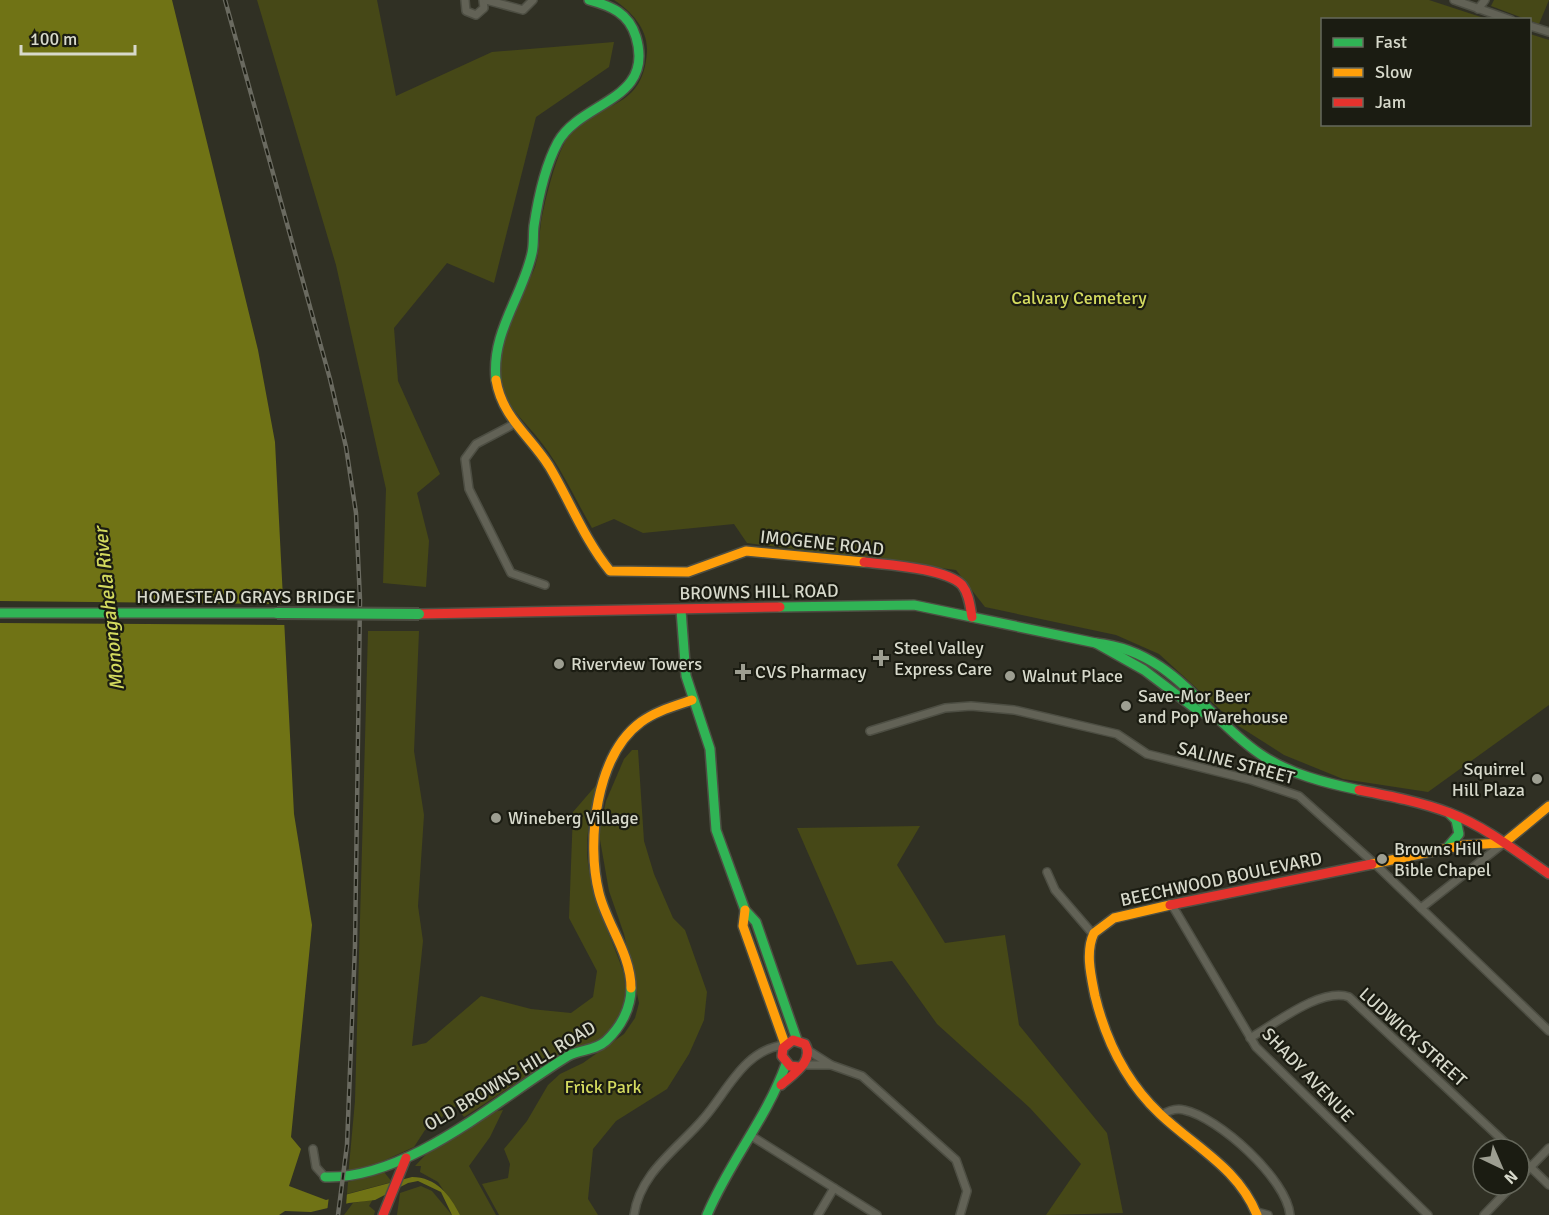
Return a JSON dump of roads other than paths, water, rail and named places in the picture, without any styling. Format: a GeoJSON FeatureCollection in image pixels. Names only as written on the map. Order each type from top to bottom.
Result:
{"type":"FeatureCollection","features":[{"type":"Feature","properties":{"kind":"street"},"geometry":{"type":"LineString","coordinates":[[465,0],[464,8],[469,14],[476,15],[484,3],[523,10],[533,0]]}},
{"type":"Feature","properties":{"kind":"street"},"geometry":{"type":"LineString","coordinates":[[545,585],[511,573],[469,489],[465,459],[476,444],[514,424],[503,406],[495,376],[496,350],[505,318],[525,276],[532,252],[535,223],[558,143],[570,126],[621,93],[635,75],[640,58],[638,38],[628,19],[611,6],[589,0]]}},
{"type":"Feature","properties":{"kind":"street"},"geometry":{"type":"LineString","coordinates":[[1454,0],[1505,18]]}},
{"type":"Feature","properties":{"kind":"street"},"geometry":{"type":"LineString","coordinates":[[1478,9],[1485,0]]}},
{"type":"Feature","properties":{"kind":"street"},"geometry":{"type":"LineString","coordinates":[[1531,26],[1549,32]]}},
{"type":"Feature","properties":{"kind":"street","name":"IMOGENE ROAD"},"geometry":{"type":"LineString","coordinates":[[514,424],[542,455],[574,515],[601,561],[610,571],[686,572],[699,570],[746,551],[915,569],[946,575],[958,582],[969,600],[972,617]]}},
{"type":"Feature","properties":{"kind":"street","name":"BROWNS HILL ROAD"},"geometry":{"type":"LineString","coordinates":[[419,614],[914,604],[1096,643],[1108,654],[1126,661],[1159,680],[1199,713],[1217,719],[1262,755],[1314,780],[1449,813],[1476,825],[1504,843]]}},
{"type":"Feature","properties":{"kind":"street"},"geometry":{"type":"LineString","coordinates":[[681,610],[686,676],[692,700],[709,745],[716,830],[745,910],[756,922],[797,1040],[831,1065],[862,1076],[956,1160],[967,1191],[960,1215]]}},
{"type":"Feature","properties":{"kind":"street","name":"HOMESTEAD GRAYS BRIDGE"},"geometry":{"type":"LineString","coordinates":[[0,613],[419,614]]}},
{"type":"Feature","properties":{"kind":"street","name":"OLD BROWNS HILL ROAD"},"geometry":{"type":"LineString","coordinates":[[313,1149],[316,1167],[325,1177],[347,1180],[404,1162],[572,1054],[600,1046],[613,1033],[627,1010],[632,986],[599,894],[593,856],[596,812],[604,779],[634,727],[652,716],[692,700]]}},
{"type":"Feature","properties":{"kind":"street","name":"SALINE STREET"},"geometry":{"type":"LineString","coordinates":[[870,731],[945,708],[971,706],[1014,710],[1117,734],[1147,754],[1251,780],[1299,796],[1375,864],[1549,1031]]}},
{"type":"Feature","properties":{"kind":"street"},"geometry":{"type":"LineString","coordinates":[[1421,908],[1549,806]]}},
{"type":"Feature","properties":{"kind":"street"},"geometry":{"type":"LineString","coordinates":[[1446,849],[1455,841],[1459,832],[1456,820],[1449,813]]}},
{"type":"Feature","properties":{"kind":"street"},"geometry":{"type":"LineString","coordinates":[[1504,843],[1549,874]]}},
{"type":"Feature","properties":{"kind":"street","name":"BEECHWOOD BOULEVARD"},"geometry":{"type":"LineString","coordinates":[[1092,933],[1113,918],[1172,905],[1446,849],[1504,843]]}},
{"type":"Feature","properties":{"kind":"street"},"geometry":{"type":"LineString","coordinates":[[1047,872],[1055,890],[1092,933],[1088,947],[1093,988],[1106,1035],[1126,1076],[1162,1115],[1236,1177],[1261,1214]]}},
{"type":"Feature","properties":{"kind":"street","name":"SHADY AVENUE"},"geometry":{"type":"LineString","coordinates":[[1172,905],[1250,1038],[1276,1069],[1428,1215]]}},
{"type":"Feature","properties":{"kind":"street"},"geometry":{"type":"LineString","coordinates":[[707,1215],[718,1190],[753,1137],[779,1087],[785,1052],[743,926],[745,910]]}},
{"type":"Feature","properties":{"kind":"street","name":"LUDWICK STREET"},"geometry":{"type":"LineString","coordinates":[[1250,1038],[1327,995],[1342,994],[1349,997],[1499,1137]]}},
{"type":"Feature","properties":{"kind":"street"},"geometry":{"type":"LineString","coordinates":[[767,1051],[785,1052],[797,1040]]}},
{"type":"Feature","properties":{"kind":"street"},"geometry":{"type":"LineString","coordinates":[[634,1215],[641,1193],[666,1156],[704,1119],[735,1074],[767,1051],[785,1052],[801,1066],[831,1065]]}},
{"type":"Feature","properties":{"kind":"street"},"geometry":{"type":"LineString","coordinates":[[779,1087],[808,1059],[809,1051]]}},
{"type":"Feature","properties":{"kind":"street"},"geometry":{"type":"LineString","coordinates":[[1162,1115],[1172,1110],[1184,1110],[1225,1132],[1264,1168],[1287,1203],[1290,1215]]}},
{"type":"Feature","properties":{"kind":"street"},"geometry":{"type":"LineString","coordinates":[[753,1137],[877,1215]]}},
{"type":"Feature","properties":{"kind":"street"},"geometry":{"type":"LineString","coordinates":[[1549,1148],[1531,1167],[1549,1185]]}},
{"type":"Feature","properties":{"kind":"street"},"geometry":{"type":"LineString","coordinates":[[384,1214],[404,1162]]}},
{"type":"Feature","properties":{"kind":"street"},"geometry":{"type":"LineString","coordinates":[[818,1215],[834,1188]]}},
{"type":"Feature","properties":{"kind":"street"},"geometry":{"type":"LineString","coordinates":[[1484,1215],[1501,1197]]}},
{"type":"Feature","properties":{"kind":"water","name":"Monongahela River"},"geometry":{"type":"Polygon","coordinates":[[[0,0],[172,0],[258,350],[275,442],[294,814],[312,925],[291,1137],[301,1149],[289,1186],[326,1200],[412,1177],[421,1178],[441,1188],[460,1215],[452,1215],[441,1192],[418,1181],[408,1183],[375,1200],[349,1203],[311,1212],[285,1211],[279,1215],[0,1215],[0,0]]]}},
{"type":"Feature","properties":{"kind":"railway"},"geometry":{"type":"LineString","coordinates":[[225,0],[330,379],[346,447],[356,513],[360,600],[355,946],[347,1145],[338,1215]]}},
{"type":"Feature","properties":{"kind":"place","name":"Steel Valley Express Care"},"geometry":{"type":"Point","coordinates":[881,658]}},
{"type":"Feature","properties":{"kind":"place","name":"Riverview Towers"},"geometry":{"type":"Point","coordinates":[559,664]}},
{"type":"Feature","properties":{"kind":"place","name":"CVS Pharmacy"},"geometry":{"type":"Point","coordinates":[743,672]}},
{"type":"Feature","properties":{"kind":"place","name":"Walnut Place"},"geometry":{"type":"Point","coordinates":[1010,676]}},
{"type":"Feature","properties":{"kind":"place","name":"Save-Mor Beer and Pop Warehouse"},"geometry":{"type":"Point","coordinates":[1126,706]}},
{"type":"Feature","properties":{"kind":"place","name":"Squirrel Hill Plaza"},"geometry":{"type":"Point","coordinates":[1537,779]}},
{"type":"Feature","properties":{"kind":"place","name":"Wineberg Village"},"geometry":{"type":"Point","coordinates":[496,818]}},
{"type":"Feature","properties":{"kind":"place","name":"Browns Hill Bible Chapel"},"geometry":{"type":"Point","coordinates":[1382,859]}},
{"type":"Feature","properties":{"kind":"park label","name":"Calvary Cemetery"},"geometry":{"type":"Point","coordinates":[1079,298]}},
{"type":"Feature","properties":{"kind":"park label","name":"Frick Park"},"geometry":{"type":"Point","coordinates":[603,1087]}}]}
